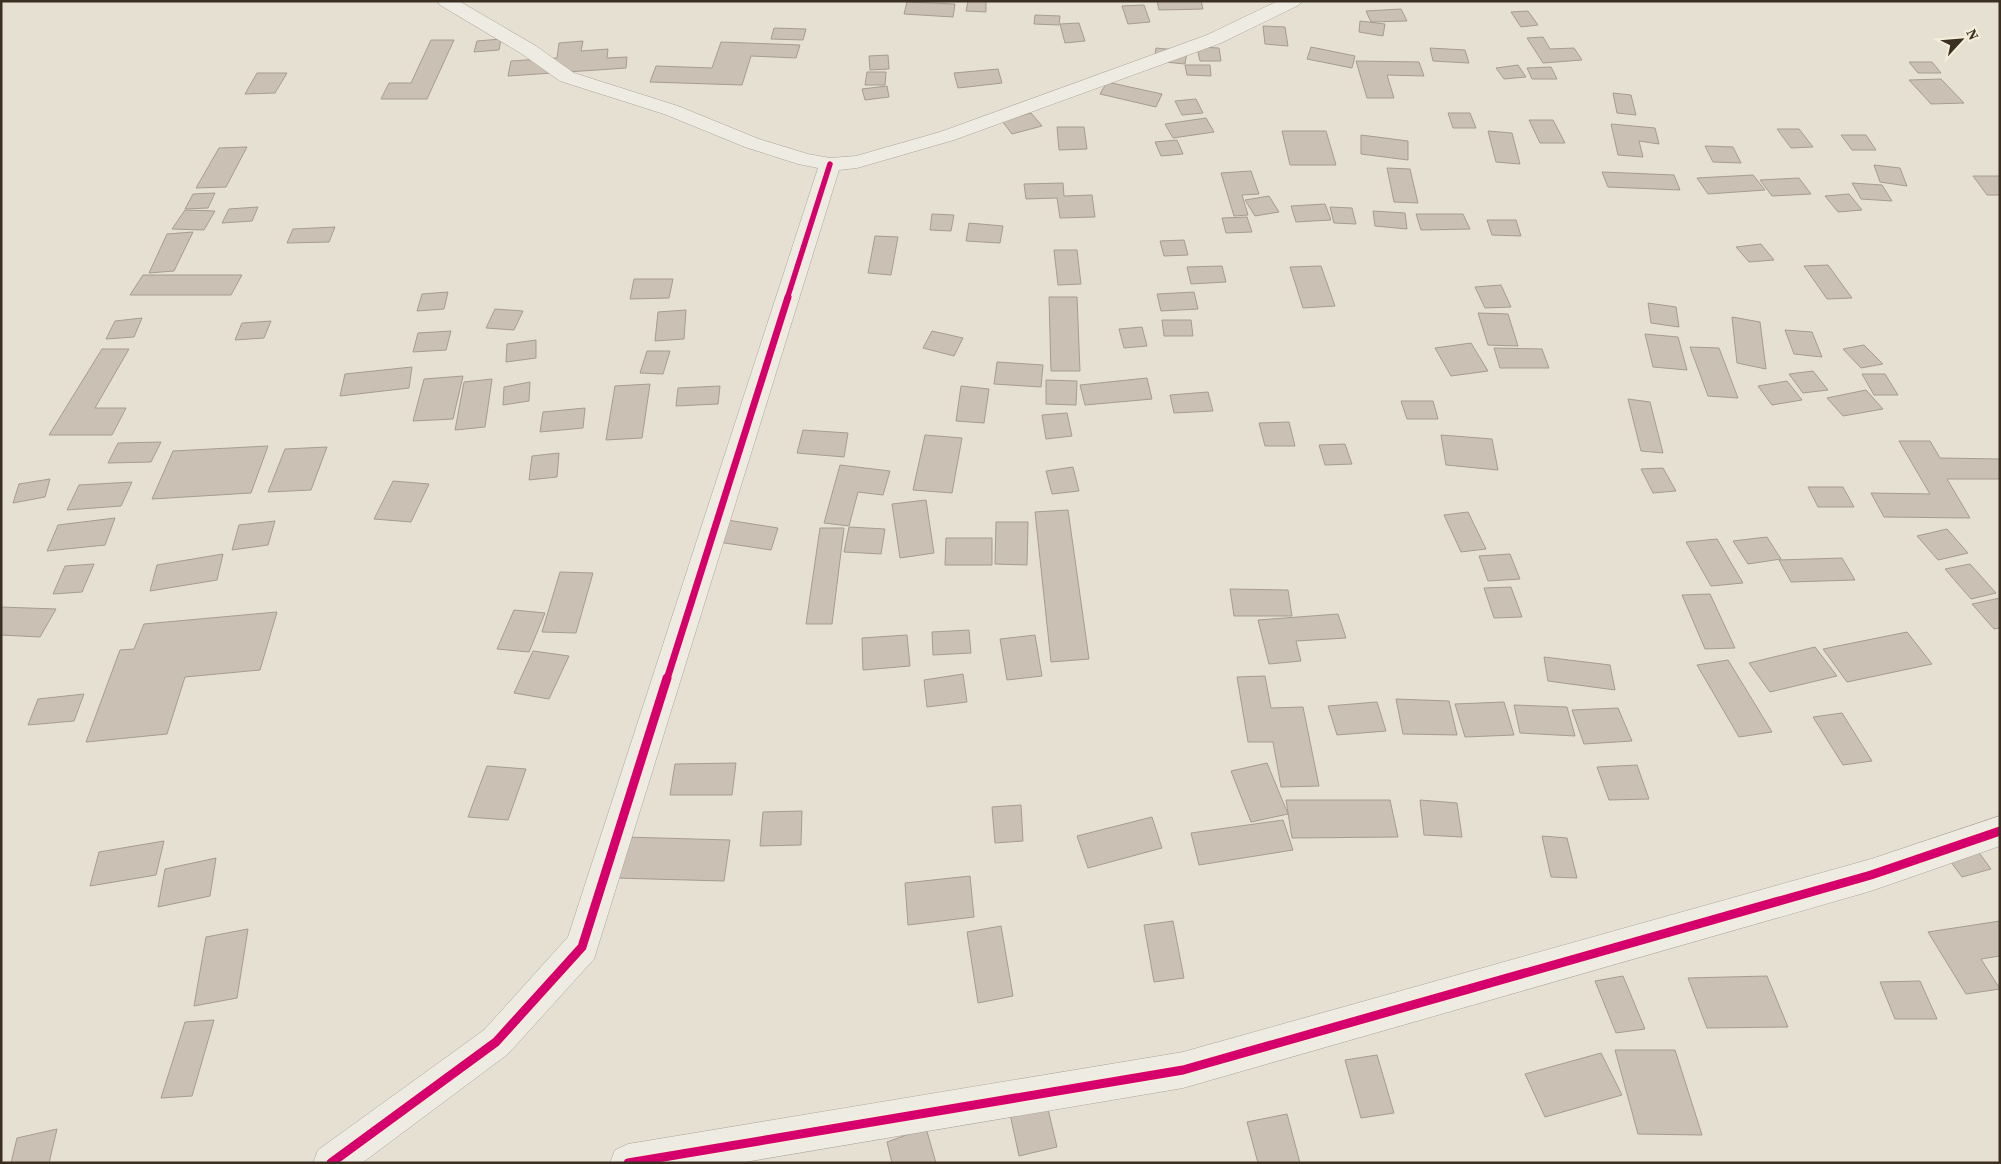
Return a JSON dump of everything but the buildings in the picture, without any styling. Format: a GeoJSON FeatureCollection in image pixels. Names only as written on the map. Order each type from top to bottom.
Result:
{"type":"FeatureCollection","features":[{"type":"Feature","properties":{"kind":"street"},"geometry":{"type":"LineString","coordinates":[[446,1],[529,50],[567,77],[671,110],[752,142],[805,160],[830,164],[857,162],[946,136],[1214,39],[1293,1]]}},
{"type":"Feature","properties":{"kind":"street"},"geometry":{"type":"LineString","coordinates":[[332,1163],[496,1042],[582,947],[830,164]]}},
{"type":"Feature","properties":{"kind":"street"},"geometry":{"type":"LineString","coordinates":[[628,1163],[1183,1070],[1870,875],[2000,831]]}},
{"type":"Feature","properties":{"kind":"cycle path"},"geometry":{"type":"LineString","coordinates":[[331,1163],[496,1042],[582,947],[830,164]]}},
{"type":"Feature","properties":{"kind":"cycle path"},"geometry":{"type":"LineString","coordinates":[[628,1163],[1183,1070],[1871,875],[2000,831]]}}]}
